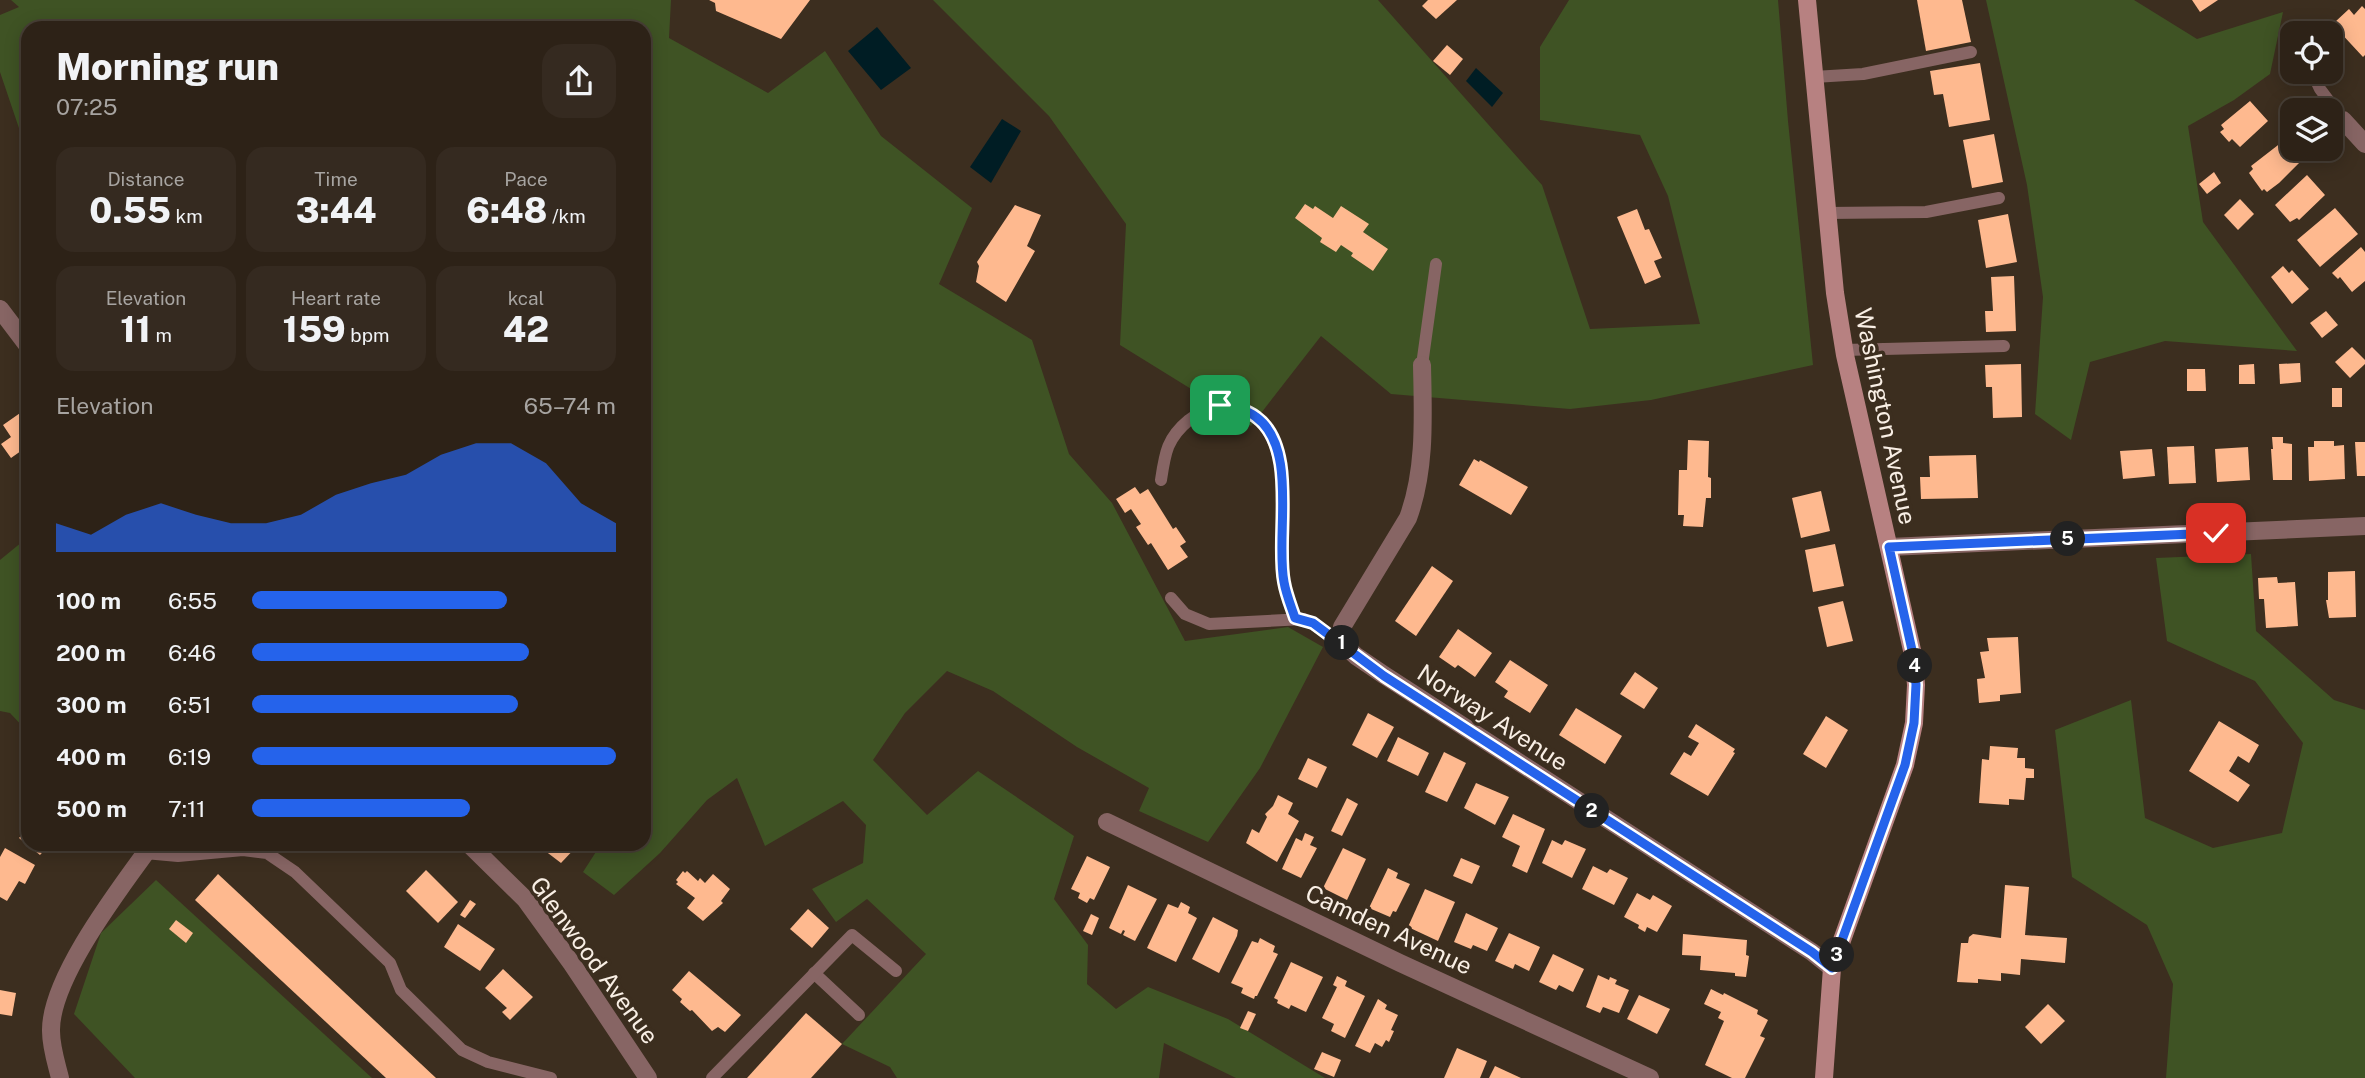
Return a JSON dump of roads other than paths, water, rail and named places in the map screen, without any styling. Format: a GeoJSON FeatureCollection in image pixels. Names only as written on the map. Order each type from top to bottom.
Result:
{"type":"FeatureCollection","features":[{"type":"Feature","properties":{"kind":"street","name":"Washington Avenue"},"geometry":{"type":"LineString","coordinates":[[1807,0],[1835,293],[1844,350],[1914,659],[1916,685],[1914,723],[1905,765],[1832,968],[1824,1078]]}},
{"type":"Feature","properties":{"kind":"street"},"geometry":{"type":"LineString","coordinates":[[2343,120],[2365,144]]}},
{"type":"Feature","properties":{"kind":"street"},"geometry":{"type":"LineString","coordinates":[[0,309],[21,337]]}},
{"type":"Feature","properties":{"kind":"street"},"geometry":{"type":"LineString","coordinates":[[1340,641],[1342,626],[1408,518],[1415,499],[1419,478],[1423,404],[1422,365]]}},
{"type":"Feature","properties":{"kind":"street"},"geometry":{"type":"LineString","coordinates":[[1889,547],[2365,526]]}},
{"type":"Feature","properties":{"kind":"street","name":"Norway Avenue"},"geometry":{"type":"LineString","coordinates":[[1340,641],[1384,676],[1812,952],[1832,968]]}},
{"type":"Feature","properties":{"kind":"street","name":"Camden Avenue"},"geometry":{"type":"LineString","coordinates":[[1107,822],[1400,963],[1650,1078]]}},
{"type":"Feature","properties":{"kind":"street"},"geometry":{"type":"LineString","coordinates":[[60,1078],[53,1054],[51,1029],[54,1003],[65,978],[106,909],[147,851]]}},
{"type":"Feature","properties":{"kind":"street","name":"Glenwood Avenue"},"geometry":{"type":"LineString","coordinates":[[476,851],[525,899],[648,1078]]}},
{"type":"Feature","properties":{"kind":"lane"},"geometry":{"type":"LineString","coordinates":[[1814,77],[1863,74],[1971,52]]}},
{"type":"Feature","properties":{"kind":"lane"},"geometry":{"type":"LineString","coordinates":[[1827,213],[1926,212],[1999,198]]}},
{"type":"Feature","properties":{"kind":"lane"},"geometry":{"type":"LineString","coordinates":[[1422,365],[1436,264]]}},
{"type":"Feature","properties":{"kind":"lane"},"geometry":{"type":"LineString","coordinates":[[1844,350],[2004,346]]}},
{"type":"Feature","properties":{"kind":"lane"},"geometry":{"type":"LineString","coordinates":[[1161,480],[1166,447],[1181,427],[1200,411],[1220,405],[1240,409],[1257,417],[1271,435],[1279,456],[1282,482],[1283,581],[1295,618]]}},
{"type":"Feature","properties":{"kind":"lane"},"geometry":{"type":"LineString","coordinates":[[1171,598],[1185,614],[1209,624],[1295,618],[1313,623],[1340,641]]}},
{"type":"Feature","properties":{"kind":"lane"},"geometry":{"type":"LineString","coordinates":[[160,851],[178,856],[232,851]]}},
{"type":"Feature","properties":{"kind":"lane"},"geometry":{"type":"LineString","coordinates":[[251,851],[267,853],[295,872],[390,963],[401,990],[463,1050],[488,1062],[551,1078]]}},
{"type":"Feature","properties":{"kind":"lane"},"geometry":{"type":"LineString","coordinates":[[712,1078],[852,935],[896,971]]}},
{"type":"Feature","properties":{"kind":"lane"},"geometry":{"type":"LineString","coordinates":[[814,973],[859,1015]]}},
{"type":"Feature","properties":{"kind":"water"},"geometry":{"type":"Polygon","coordinates":[[[877,27],[911,68],[881,90],[848,51],[877,27]]]}},
{"type":"Feature","properties":{"kind":"water"},"geometry":{"type":"Polygon","coordinates":[[[1476,68],[1503,93],[1492,107],[1466,81],[1476,68]]]}},
{"type":"Feature","properties":{"kind":"water"},"geometry":{"type":"Polygon","coordinates":[[[1002,119],[1021,131],[991,183],[970,167],[1002,119]]]}}]}
